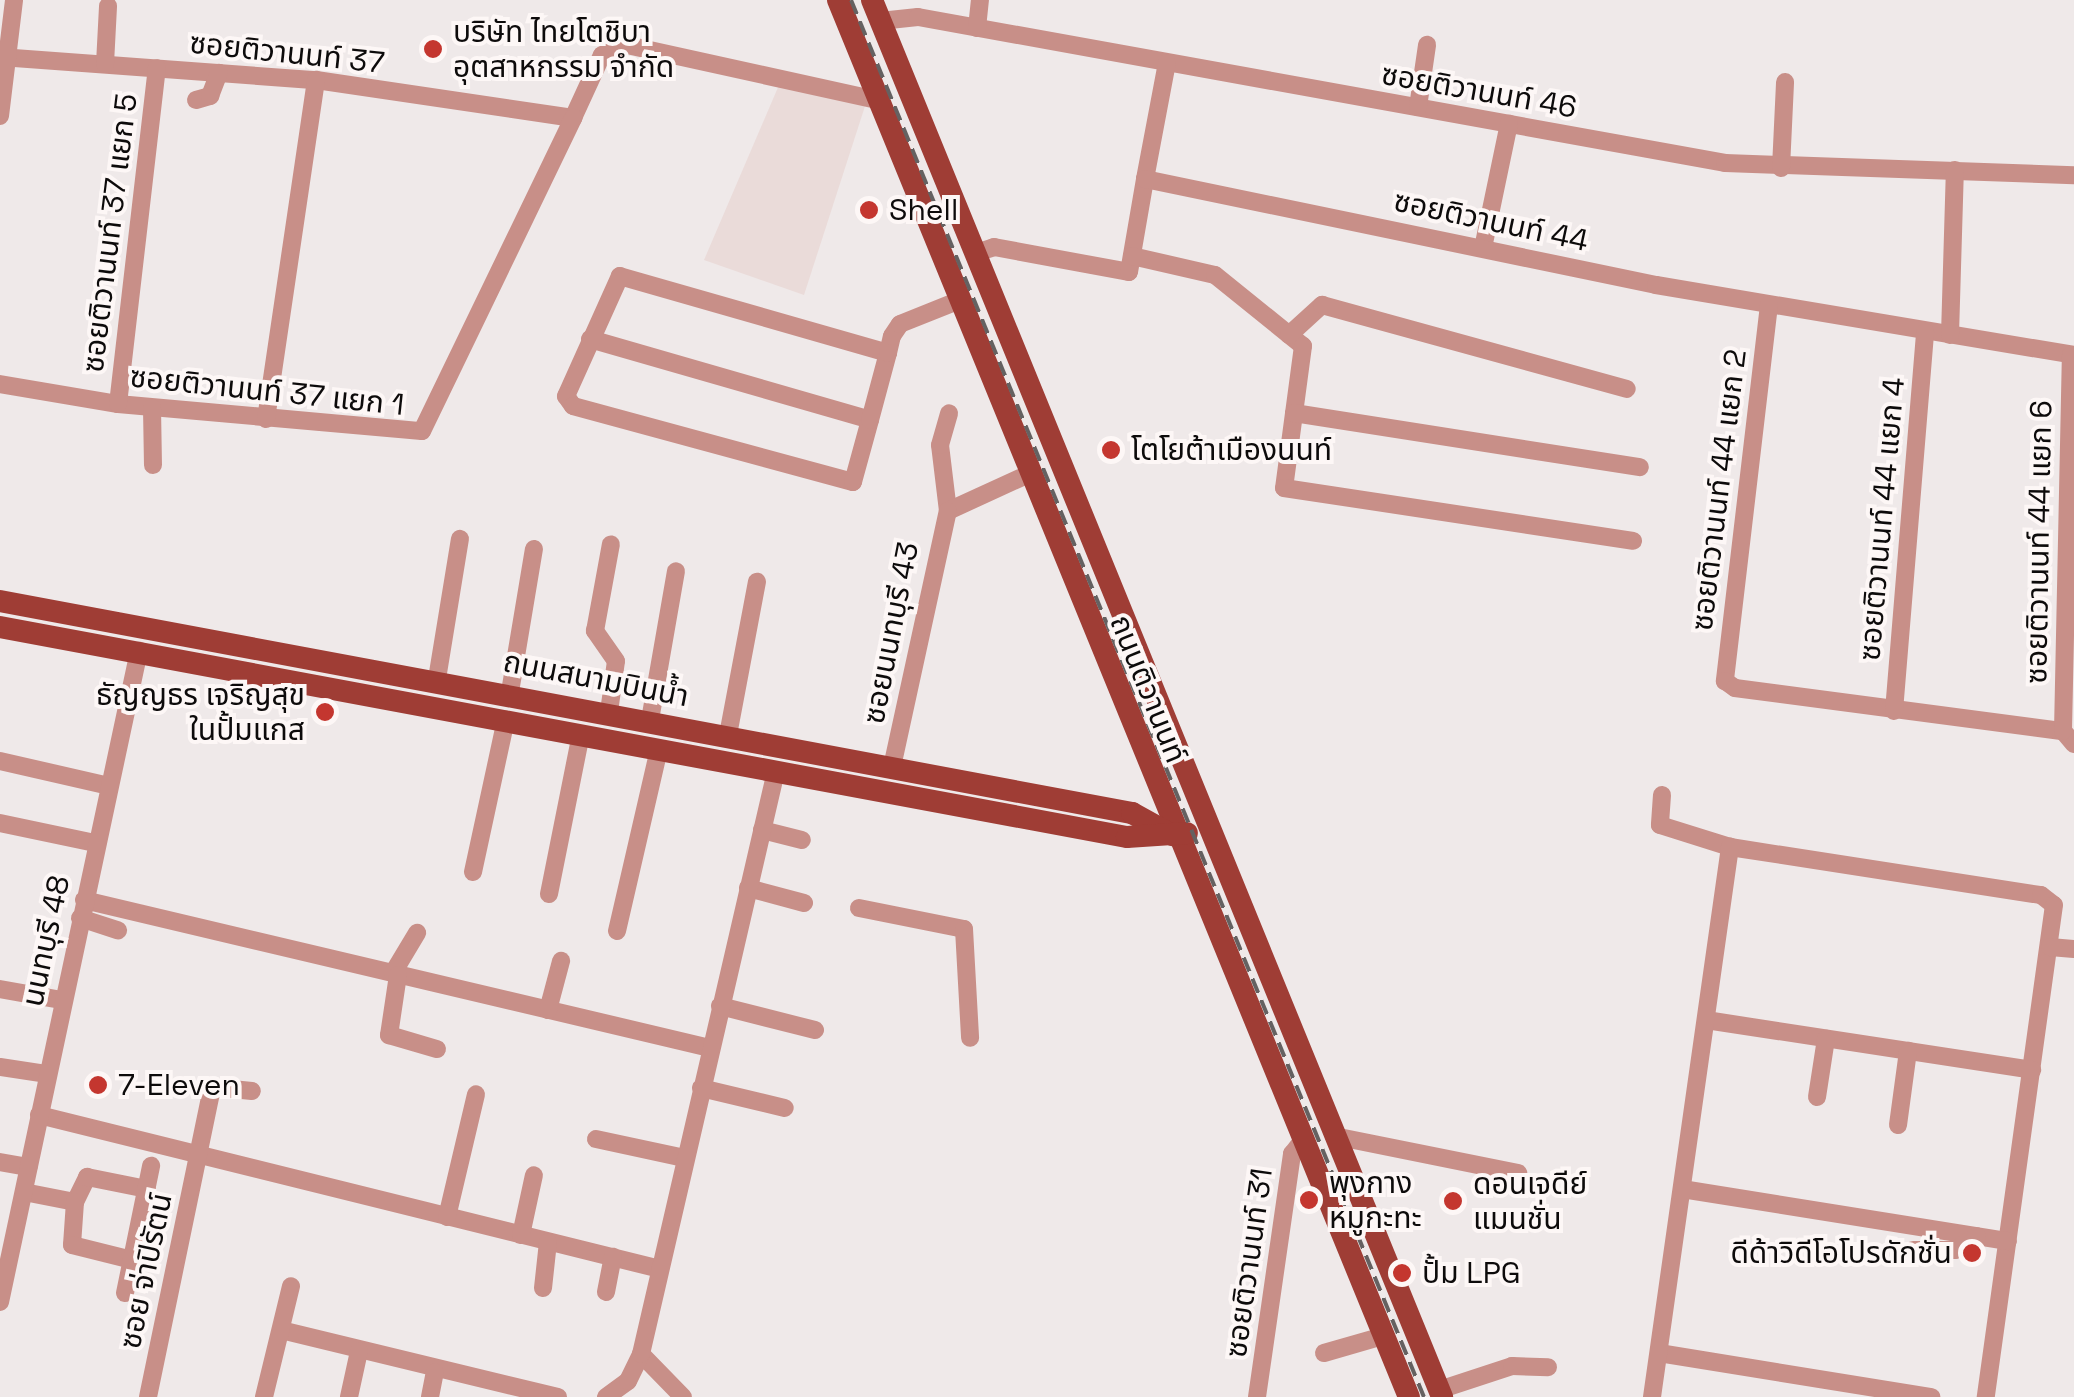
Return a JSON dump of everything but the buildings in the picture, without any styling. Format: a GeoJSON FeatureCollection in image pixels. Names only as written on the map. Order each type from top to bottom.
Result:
{"type":"FeatureCollection","features":[{"type":"Feature","properties":{"kind":"main road","name":"ถนนติวานนท์"},"geometry":{"type":"LineString","coordinates":[[838,0],[1175,836],[1409,1397]]}},
{"type":"Feature","properties":{"kind":"main road","name":"ถนนติวานนท์"},"geometry":{"type":"LineString","coordinates":[[876,10],[1440,1393]]}},
{"type":"Feature","properties":{"kind":"main road"},"geometry":{"type":"LineString","coordinates":[[867,72],[896,61]]}},
{"type":"Feature","properties":{"kind":"main road","name":"ถนนสนามบินน้ำ"},"geometry":{"type":"LineString","coordinates":[[0,601],[510,692],[1132,813],[1175,836]]}},
{"type":"Feature","properties":{"kind":"main road","name":"ถนนสนามบินน้ำ"},"geometry":{"type":"LineString","coordinates":[[0,627],[1128,837],[1175,836],[1207,827]]}},
{"type":"Feature","properties":{"kind":"main road"},"geometry":{"type":"LineString","coordinates":[[138,651],[144,627]]}},
{"type":"Feature","properties":{"kind":"street"},"geometry":{"type":"LineString","coordinates":[[0,116],[14,0]]}},
{"type":"Feature","properties":{"kind":"street"},"geometry":{"type":"LineString","coordinates":[[976,28],[980,0]]}},
{"type":"Feature","properties":{"kind":"street"},"geometry":{"type":"LineString","coordinates":[[105,64],[108,6]]}},
{"type":"Feature","properties":{"kind":"street","name":"ซอยติวานนท์ 46"},"geometry":{"type":"LineString","coordinates":[[876,10],[1509,124],[1781,168],[2074,174]]}},
{"type":"Feature","properties":{"kind":"street"},"geometry":{"type":"LineString","coordinates":[[573,118],[602,55],[615,45],[878,100]]}},
{"type":"Feature","properties":{"kind":"street"},"geometry":{"type":"LineString","coordinates":[[1418,107],[1427,45]]}},
{"type":"Feature","properties":{"kind":"street","name":"ซอยติวานนท์ 37"},"geometry":{"type":"LineString","coordinates":[[4,58],[316,80],[573,118]]}},
{"type":"Feature","properties":{"kind":"street"},"geometry":{"type":"LineString","coordinates":[[976,252],[994,247],[1129,272],[1167,63]]}},
{"type":"Feature","properties":{"kind":"street","name":"ซอยติวานนท์ 37 แยก 5"},"geometry":{"type":"LineString","coordinates":[[118,404],[157,68]]}},
{"type":"Feature","properties":{"kind":"street"},"geometry":{"type":"LineString","coordinates":[[196,100],[210,96],[219,73]]}},
{"type":"Feature","properties":{"kind":"street"},"geometry":{"type":"LineString","coordinates":[[266,419],[316,80]]}},
{"type":"Feature","properties":{"kind":"street"},"geometry":{"type":"LineString","coordinates":[[1781,168],[1785,82]]}},
{"type":"Feature","properties":{"kind":"street","name":"ซอยติวานนท์ 37 แยก 1"},"geometry":{"type":"LineString","coordinates":[[0,384],[152,408],[422,431],[573,118]]}},
{"type":"Feature","properties":{"kind":"street"},"geometry":{"type":"LineString","coordinates":[[1482,248],[1509,124]]}},
{"type":"Feature","properties":{"kind":"street"},"geometry":{"type":"LineString","coordinates":[[1950,335],[1955,170]]}},
{"type":"Feature","properties":{"kind":"street","name":"ซอยติวานนท์ 44"},"geometry":{"type":"LineString","coordinates":[[1145,179],[1769,305],[2073,355]]}},
{"type":"Feature","properties":{"kind":"street"},"geometry":{"type":"LineString","coordinates":[[1132,256],[1214,275],[1303,346],[1284,488],[1634,541]]}},
{"type":"Feature","properties":{"kind":"street"},"geometry":{"type":"LineString","coordinates":[[888,352],[620,276],[566,396],[572,406],[852,482],[888,352],[900,324],[960,300]]}},
{"type":"Feature","properties":{"kind":"street"},"geometry":{"type":"LineString","coordinates":[[1289,335],[1322,305],[1627,389]]}},
{"type":"Feature","properties":{"kind":"street","name":"ซอยติวานนท์ 44 แยก 2"},"geometry":{"type":"LineString","coordinates":[[1769,305],[1725,681],[1735,688],[1894,711]]}},
{"type":"Feature","properties":{"kind":"street","name":"ซอยติวานนท์ 44 แยก 4"},"geometry":{"type":"LineString","coordinates":[[1894,711],[1924,332]]}},
{"type":"Feature","properties":{"kind":"street"},"geometry":{"type":"LineString","coordinates":[[590,340],[870,420]]}},
{"type":"Feature","properties":{"kind":"street","name":"ซอยติวานนท์ 44 แยก 6"},"geometry":{"type":"LineString","coordinates":[[2068,738],[2073,355]]}},
{"type":"Feature","properties":{"kind":"street"},"geometry":{"type":"LineString","coordinates":[[152,408],[153,465]]}},
{"type":"Feature","properties":{"kind":"street","name":"ซอยนนทบุรี 43"},"geometry":{"type":"LineString","coordinates":[[892,767],[948,511],[940,445],[949,413]]}},
{"type":"Feature","properties":{"kind":"street"},"geometry":{"type":"LineString","coordinates":[[1294,413],[1640,468]]}},
{"type":"Feature","properties":{"kind":"street"},"geometry":{"type":"LineString","coordinates":[[948,511],[1030,474]]}},
{"type":"Feature","properties":{"kind":"street"},"geometry":{"type":"LineString","coordinates":[[437,679],[460,538]]}},
{"type":"Feature","properties":{"kind":"street"},"geometry":{"type":"LineString","coordinates":[[610,544],[596,631],[616,662],[610,712]]}},
{"type":"Feature","properties":{"kind":"street"},"geometry":{"type":"LineString","coordinates":[[510,692],[534,549]]}},
{"type":"Feature","properties":{"kind":"street"},"geometry":{"type":"LineString","coordinates":[[650,720],[676,570]]}},
{"type":"Feature","properties":{"kind":"street"},"geometry":{"type":"LineString","coordinates":[[728,735],[757,582]]}},
{"type":"Feature","properties":{"kind":"street","name":"นนทบุรี 48"},"geometry":{"type":"LineString","coordinates":[[0,1302],[138,651]]}},
{"type":"Feature","properties":{"kind":"street"},"geometry":{"type":"LineString","coordinates":[[1894,711],[2068,738]]}},
{"type":"Feature","properties":{"kind":"street"},"geometry":{"type":"LineString","coordinates":[[473,872],[506,720]]}},
{"type":"Feature","properties":{"kind":"street"},"geometry":{"type":"LineString","coordinates":[[550,894],[581,734]]}},
{"type":"Feature","properties":{"kind":"street"},"geometry":{"type":"LineString","coordinates":[[617,931],[659,749]]}},
{"type":"Feature","properties":{"kind":"street"},"geometry":{"type":"LineString","coordinates":[[0,761],[109,786]]}},
{"type":"Feature","properties":{"kind":"street"},"geometry":{"type":"LineString","coordinates":[[606,1397],[628,1381],[641,1354],[776,771]]}},
{"type":"Feature","properties":{"kind":"street"},"geometry":{"type":"LineString","coordinates":[[1662,795],[1660,825],[1730,848],[2042,896],[2054,904],[1986,1397]]}},
{"type":"Feature","properties":{"kind":"street"},"geometry":{"type":"LineString","coordinates":[[0,823],[95,842]]}},
{"type":"Feature","properties":{"kind":"street"},"geometry":{"type":"LineString","coordinates":[[762,830],[802,840]]}},
{"type":"Feature","properties":{"kind":"street"},"geometry":{"type":"LineString","coordinates":[[1652,1397],[1730,848]]}},
{"type":"Feature","properties":{"kind":"street"},"geometry":{"type":"LineString","coordinates":[[748,888],[804,903]]}},
{"type":"Feature","properties":{"kind":"street"},"geometry":{"type":"LineString","coordinates":[[859,908],[964,929],[970,1038]]}},
{"type":"Feature","properties":{"kind":"street"},"geometry":{"type":"LineString","coordinates":[[82,909],[118,930]]}},
{"type":"Feature","properties":{"kind":"street"},"geometry":{"type":"LineString","coordinates":[[82,909],[395,974],[710,1048]]}},
{"type":"Feature","properties":{"kind":"street"},"geometry":{"type":"LineString","coordinates":[[417,932],[395,974],[388,1035],[437,1050]]}},
{"type":"Feature","properties":{"kind":"street"},"geometry":{"type":"LineString","coordinates":[[2050,946],[2074,949]]}},
{"type":"Feature","properties":{"kind":"street"},"geometry":{"type":"LineString","coordinates":[[548,1010],[561,962]]}},
{"type":"Feature","properties":{"kind":"street"},"geometry":{"type":"LineString","coordinates":[[0,989],[62,1000]]}},
{"type":"Feature","properties":{"kind":"street"},"geometry":{"type":"LineString","coordinates":[[720,1006],[815,1030]]}},
{"type":"Feature","properties":{"kind":"street"},"geometry":{"type":"LineString","coordinates":[[1706,1020],[2032,1070]]}},
{"type":"Feature","properties":{"kind":"street"},"geometry":{"type":"LineString","coordinates":[[1817,1098],[1826,1038]]}},
{"type":"Feature","properties":{"kind":"street"},"geometry":{"type":"LineString","coordinates":[[1898,1125],[1908,1051]]}},
{"type":"Feature","properties":{"kind":"street"},"geometry":{"type":"LineString","coordinates":[[0,1067],[47,1074]]}},
{"type":"Feature","properties":{"kind":"street","name":"ซอย จ่าปิรัตน์"},"geometry":{"type":"LineString","coordinates":[[148,1397],[212,1086],[252,1091]]}},
{"type":"Feature","properties":{"kind":"street"},"geometry":{"type":"LineString","coordinates":[[701,1088],[785,1108]]}},
{"type":"Feature","properties":{"kind":"street"},"geometry":{"type":"LineString","coordinates":[[447,1217],[476,1094]]}},
{"type":"Feature","properties":{"kind":"street"},"geometry":{"type":"LineString","coordinates":[[39,1115],[660,1269]]}},
{"type":"Feature","properties":{"kind":"street"},"geometry":{"type":"LineString","coordinates":[[1334,1136],[1518,1173]]}},
{"type":"Feature","properties":{"kind":"street"},"geometry":{"type":"LineString","coordinates":[[596,1139],[685,1158]]}},
{"type":"Feature","properties":{"kind":"street","name":"ซอยติวานนท์ 31"},"geometry":{"type":"LineString","coordinates":[[1256,1397],[1292,1154],[1302,1141]]}},
{"type":"Feature","properties":{"kind":"street"},"geometry":{"type":"LineString","coordinates":[[0,1162],[29,1167]]}},
{"type":"Feature","properties":{"kind":"street"},"geometry":{"type":"LineString","coordinates":[[125,1293],[152,1166]]}},
{"type":"Feature","properties":{"kind":"street"},"geometry":{"type":"LineString","coordinates":[[521,1235],[534,1175]]}},
{"type":"Feature","properties":{"kind":"street"},"geometry":{"type":"LineString","coordinates":[[132,1260],[72,1245],[75,1202],[82,1178],[147,1189]]}},
{"type":"Feature","properties":{"kind":"street"},"geometry":{"type":"LineString","coordinates":[[1682,1189],[2008,1240]]}},
{"type":"Feature","properties":{"kind":"street"},"geometry":{"type":"LineString","coordinates":[[24,1192],[75,1202]]}},
{"type":"Feature","properties":{"kind":"street"},"geometry":{"type":"LineString","coordinates":[[1913,1250],[1954,1250],[1977,1236]]}},
{"type":"Feature","properties":{"kind":"street"},"geometry":{"type":"LineString","coordinates":[[543,1288],[548,1242]]}},
{"type":"Feature","properties":{"kind":"street"},"geometry":{"type":"LineString","coordinates":[[606,1292],[613,1257]]}},
{"type":"Feature","properties":{"kind":"street"},"geometry":{"type":"LineString","coordinates":[[264,1397],[291,1286]]}},
{"type":"Feature","properties":{"kind":"street"},"geometry":{"type":"LineString","coordinates":[[281,1330],[512,1394],[558,1397]]}},
{"type":"Feature","properties":{"kind":"street"},"geometry":{"type":"LineString","coordinates":[[1324,1353],[1384,1336]]}},
{"type":"Feature","properties":{"kind":"street"},"geometry":{"type":"LineString","coordinates":[[349,1397],[359,1351]]}},
{"type":"Feature","properties":{"kind":"street"},"geometry":{"type":"LineString","coordinates":[[1658,1353],[1931,1397]]}},
{"type":"Feature","properties":{"kind":"street"},"geometry":{"type":"LineString","coordinates":[[641,1354],[683,1397]]}},
{"type":"Feature","properties":{"kind":"street"},"geometry":{"type":"LineString","coordinates":[[1440,1393],[1512,1366],[1548,1367]]}},
{"type":"Feature","properties":{"kind":"street"},"geometry":{"type":"LineString","coordinates":[[430,1397],[435,1372]]}},
{"type":"Feature","properties":{"kind":"shaded area"},"geometry":{"type":"Polygon","coordinates":[[[779,85],[866,103],[804,295],[704,260],[779,85]]]}},
{"type":"Feature","properties":{"kind":"railway"},"geometry":{"type":"LineString","coordinates":[[851,0],[1424,1397]]}},
{"type":"Feature","properties":{"kind":"place","name":"บริษัท ไทยโตชิบา อุตสาหกรรม จำกัด"},"geometry":{"type":"Point","coordinates":[433,49]}},
{"type":"Feature","properties":{"kind":"place","name":"Shell"},"geometry":{"type":"Point","coordinates":[869,210]}},
{"type":"Feature","properties":{"kind":"place","name":"โตโยต้าเมืองนนท์"},"geometry":{"type":"Point","coordinates":[1111,450]}},
{"type":"Feature","properties":{"kind":"place","name":"ธัญญธร เจริญสุข ในปั้มแกส"},"geometry":{"type":"Point","coordinates":[325,712]}},
{"type":"Feature","properties":{"kind":"place","name":"7-Eleven"},"geometry":{"type":"Point","coordinates":[98,1085]}},
{"type":"Feature","properties":{"kind":"place","name":"พุงกาง หมูกะทะ"},"geometry":{"type":"Point","coordinates":[1309,1200]}},
{"type":"Feature","properties":{"kind":"place","name":"ดอนเจดีย์ แมนชั่น"},"geometry":{"type":"Point","coordinates":[1453,1201]}},
{"type":"Feature","properties":{"kind":"place","name":"ดีด้าวิดีโอโปรดักชั่น"},"geometry":{"type":"Point","coordinates":[1972,1253]}},
{"type":"Feature","properties":{"kind":"place","name":"ปั้ม LPG"},"geometry":{"type":"Point","coordinates":[1402,1273]}}]}
